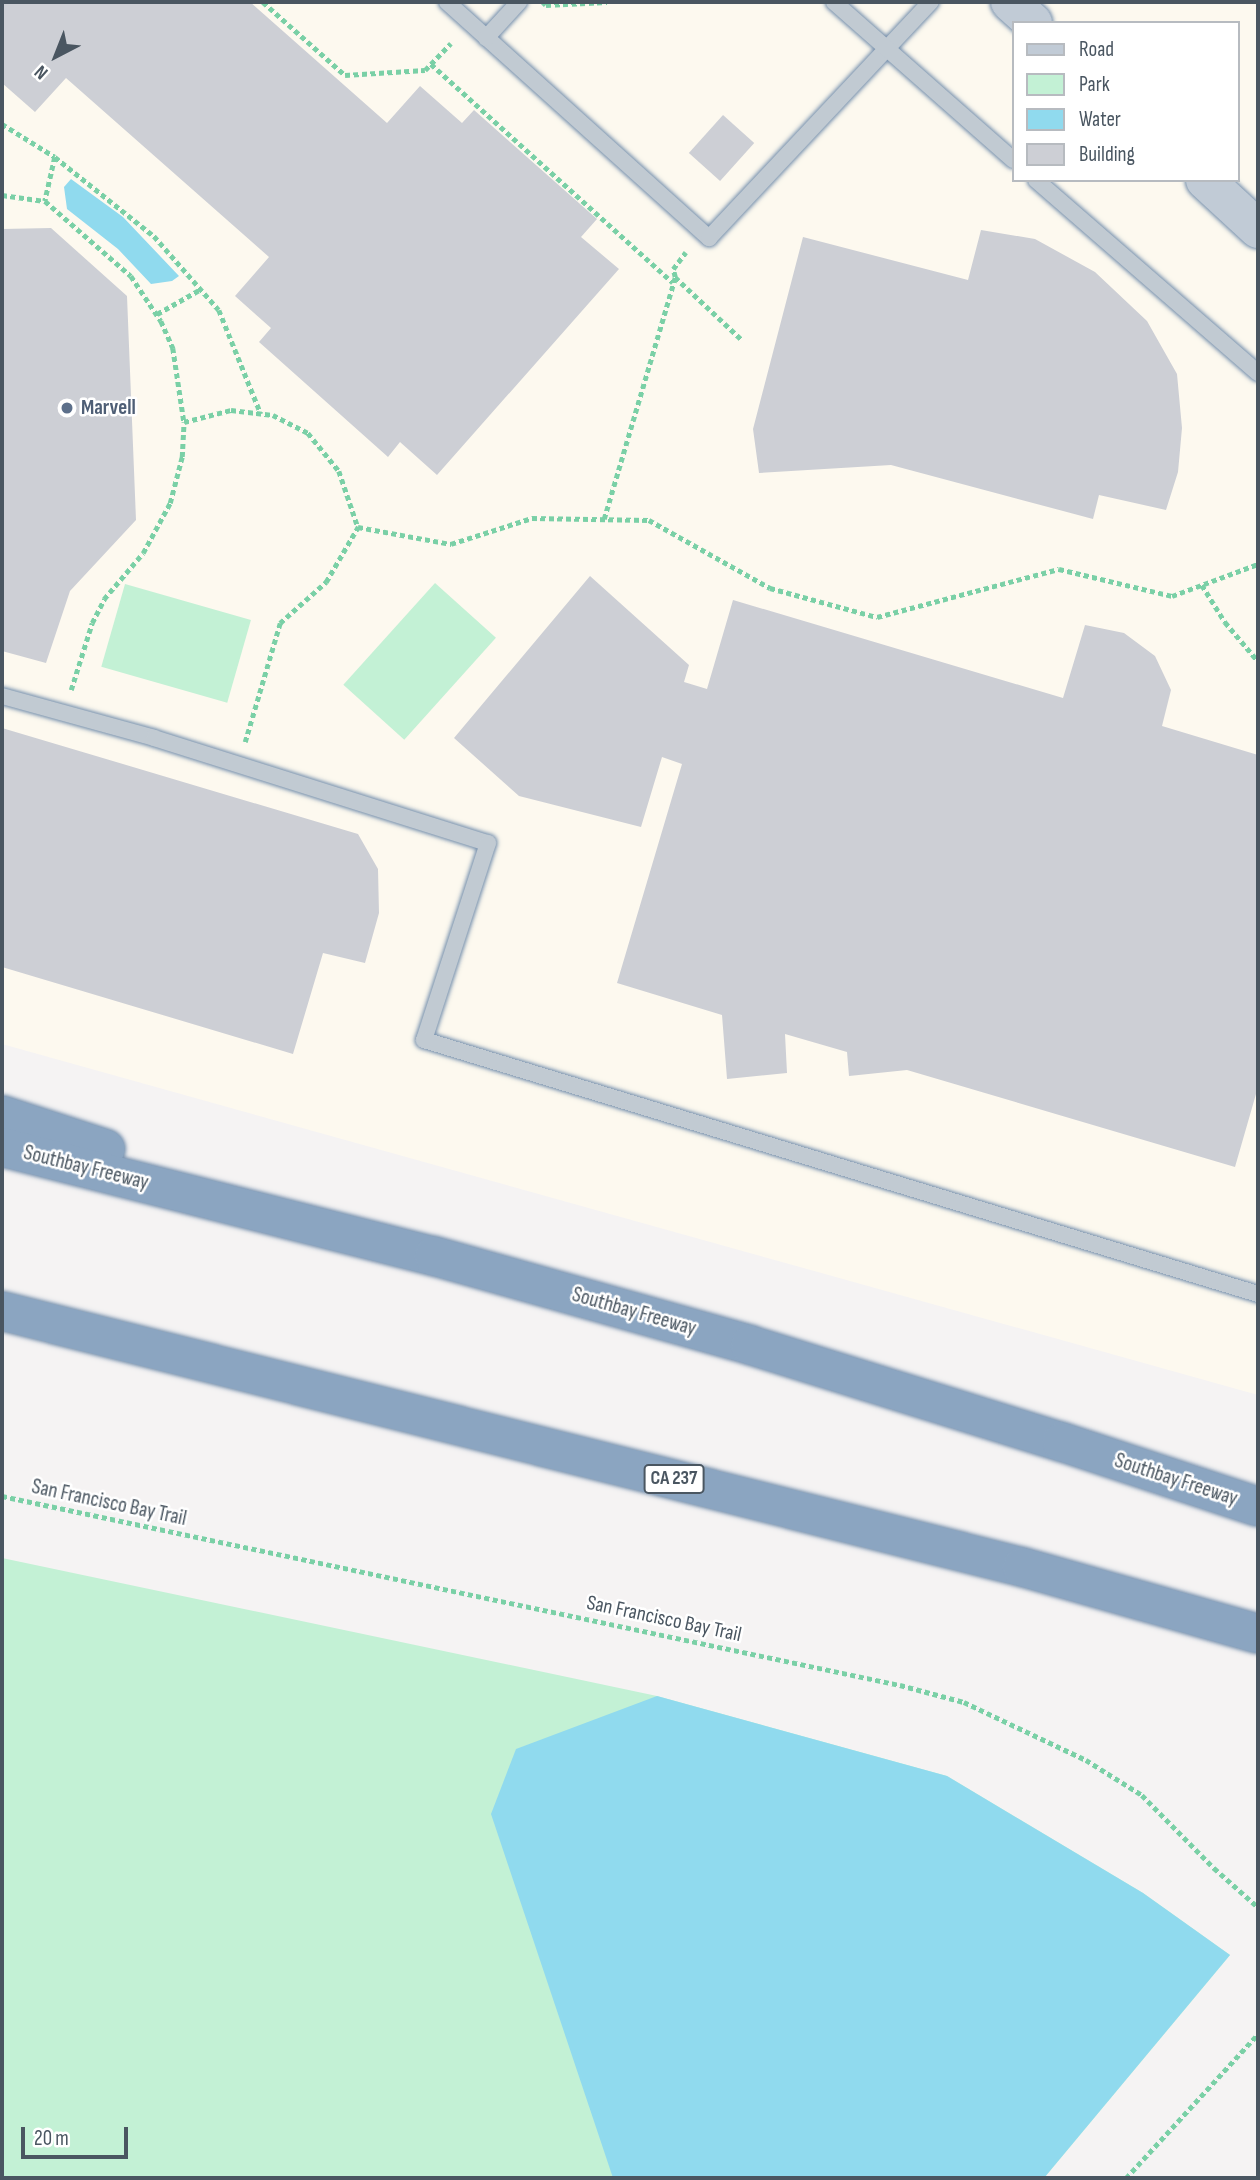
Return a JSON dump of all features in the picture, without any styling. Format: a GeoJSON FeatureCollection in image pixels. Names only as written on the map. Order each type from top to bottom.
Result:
{"type":"FeatureCollection","features":[{"type":"Feature","properties":{"kind":"highway"},"geometry":{"type":"LineString","coordinates":[[2,1115],[434,1255]]}},
{"type":"Feature","properties":{"kind":"highway","name":"Southbay Freeway"},"geometry":{"type":"LineString","coordinates":[[2,1147],[434,1255],[750,1345],[1062,1442],[1258,1507]]}},
{"type":"Feature","properties":{"kind":"highway","name":"CA 237"},"geometry":{"type":"LineString","coordinates":[[2,1311],[1022,1567],[1258,1634]]}},
{"type":"Feature","properties":{"kind":"highway"},"geometry":{"type":"LineString","coordinates":[[2,1318],[88,1332]]}},
{"type":"Feature","properties":{"kind":"street"},"geometry":{"type":"LineString","coordinates":[[1010,2],[1031,21]]}},
{"type":"Feature","properties":{"kind":"street"},"geometry":{"type":"LineString","coordinates":[[1207,182],[1258,229]]}},
{"type":"Feature","properties":{"kind":"lane"},"geometry":{"type":"LineString","coordinates":[[447,2],[709,238],[932,2]]}},
{"type":"Feature","properties":{"kind":"lane"},"geometry":{"type":"LineString","coordinates":[[834,2],[1012,159]]}},
{"type":"Feature","properties":{"kind":"lane"},"geometry":{"type":"LineString","coordinates":[[486,38],[512,4]]}},
{"type":"Feature","properties":{"kind":"lane"},"geometry":{"type":"LineString","coordinates":[[1038,182],[1258,373]]}},
{"type":"Feature","properties":{"kind":"lane"},"geometry":{"type":"LineString","coordinates":[[2,696],[239,764],[488,843],[424,1040],[1258,1294]]}},
{"type":"Feature","properties":{"kind":"path"},"geometry":{"type":"LineString","coordinates":[[263,2],[345,75],[425,70],[451,43]]}},
{"type":"Feature","properties":{"kind":"path"},"geometry":{"type":"LineString","coordinates":[[542,2],[546,5],[607,2]]}},
{"type":"Feature","properties":{"kind":"path"},"geometry":{"type":"LineString","coordinates":[[431,64],[673,283]]}},
{"type":"Feature","properties":{"kind":"path"},"geometry":{"type":"LineString","coordinates":[[2,124],[55,157],[154,236],[219,310],[261,414]]}},
{"type":"Feature","properties":{"kind":"path"},"geometry":{"type":"LineString","coordinates":[[45,201],[55,157]]}},
{"type":"Feature","properties":{"kind":"path"},"geometry":{"type":"LineString","coordinates":[[2,195],[45,201],[131,276],[157,314],[173,348],[184,422],[181,457],[170,503],[143,553],[104,599],[92,622],[66,713]]}},
{"type":"Feature","properties":{"kind":"path"},"geometry":{"type":"LineString","coordinates":[[604,519],[675,277],[741,340]]}},
{"type":"Feature","properties":{"kind":"path"},"geometry":{"type":"LineString","coordinates":[[157,314],[201,289]]}},
{"type":"Feature","properties":{"kind":"path"},"geometry":{"type":"LineString","coordinates":[[184,422],[231,410],[273,415],[308,433],[339,471],[358,527],[326,582],[280,623],[239,764]]}},
{"type":"Feature","properties":{"kind":"path"},"geometry":{"type":"LineString","coordinates":[[358,527],[451,544],[532,518],[649,520],[770,587],[877,617],[1059,569],[1172,596],[1258,564]]}},
{"type":"Feature","properties":{"kind":"path"},"geometry":{"type":"LineString","coordinates":[[1202,585],[1225,622],[1258,661]]}},
{"type":"Feature","properties":{"kind":"path","name":"San Francisco Bay Trail"},"geometry":{"type":"LineString","coordinates":[[2,1496],[887,1682],[964,1702],[1086,1760],[1142,1795],[1213,1868],[1258,1907]]}},
{"type":"Feature","properties":{"kind":"path"},"geometry":{"type":"LineString","coordinates":[[1126,2178],[1258,2034]]}},
{"type":"Feature","properties":{"kind":"shaded area"},"geometry":{"type":"Polygon","coordinates":[[[2,2],[1258,2],[1258,1395],[2,1044],[2,2]]]}},
{"type":"Feature","properties":{"kind":"green space"},"geometry":{"type":"Polygon","coordinates":[[[435,583],[496,638],[404,740],[343,685],[435,583]]]}},
{"type":"Feature","properties":{"kind":"green space"},"geometry":{"type":"Polygon","coordinates":[[[125,584],[251,620],[227,703],[101,667],[125,584]]]}},
{"type":"Feature","properties":{"kind":"green space"},"geometry":{"type":"Polygon","coordinates":[[[2,1558],[657,1696],[947,1776],[1143,1893],[1230,1955],[1044,2178],[2,2178],[2,1558]]]}},
{"type":"Feature","properties":{"kind":"water"},"geometry":{"type":"Polygon","coordinates":[[[71,179],[123,217],[179,276],[172,281],[151,284],[118,249],[67,209],[64,187],[71,179]]]}},
{"type":"Feature","properties":{"kind":"water"},"geometry":{"type":"Polygon","coordinates":[[[657,1696],[947,1776],[1143,1893],[1230,1955],[1044,2178],[613,2178],[491,1814],[516,1749],[657,1696]]]}},
{"type":"Feature","properties":{"kind":"building"},"geometry":{"type":"Polygon","coordinates":[[[2,2],[250,2],[387,123],[420,86],[462,123],[474,110],[597,219],[581,237],[619,269],[437,475],[400,442],[388,457],[259,342],[271,328],[235,296],[269,257],[66,78],[35,112],[2,83],[2,2]]]}},
{"type":"Feature","properties":{"kind":"building"},"geometry":{"type":"Polygon","coordinates":[[[723,115],[754,143],[720,181],[689,153],[723,115]]]}},
{"type":"Feature","properties":{"kind":"building","name":"Marvell"},"geometry":{"type":"Polygon","coordinates":[[[51,228],[127,296],[136,520],[70,591],[46,663],[2,651],[2,229],[51,228]]]}},
{"type":"Feature","properties":{"kind":"building"},"geometry":{"type":"Polygon","coordinates":[[[981,230],[1035,239],[1095,272],[1147,321],[1177,374],[1182,428],[1178,472],[1166,510],[1099,495],[1093,519],[891,465],[759,473],[753,429],[803,237],[968,280],[981,230]]]}},
{"type":"Feature","properties":{"kind":"building"},"geometry":{"type":"Polygon","coordinates":[[[590,576],[689,665],[684,682],[707,689],[733,600],[1063,698],[1085,625],[1124,633],[1155,656],[1171,690],[1162,726],[1258,755],[1258,1087],[1235,1167],[907,1070],[849,1076],[847,1052],[785,1034],[787,1073],[727,1079],[722,1015],[617,983],[682,764],[662,757],[641,827],[519,796],[454,738],[590,576]]]}},
{"type":"Feature","properties":{"kind":"building"},"geometry":{"type":"Polygon","coordinates":[[[2,728],[358,834],[378,869],[379,913],[365,963],[323,953],[293,1054],[2,967],[2,728]]]}},
{"type":"Feature","properties":{"kind":"place","name":"Marvell"},"geometry":{"type":"Point","coordinates":[67,408]}}]}
